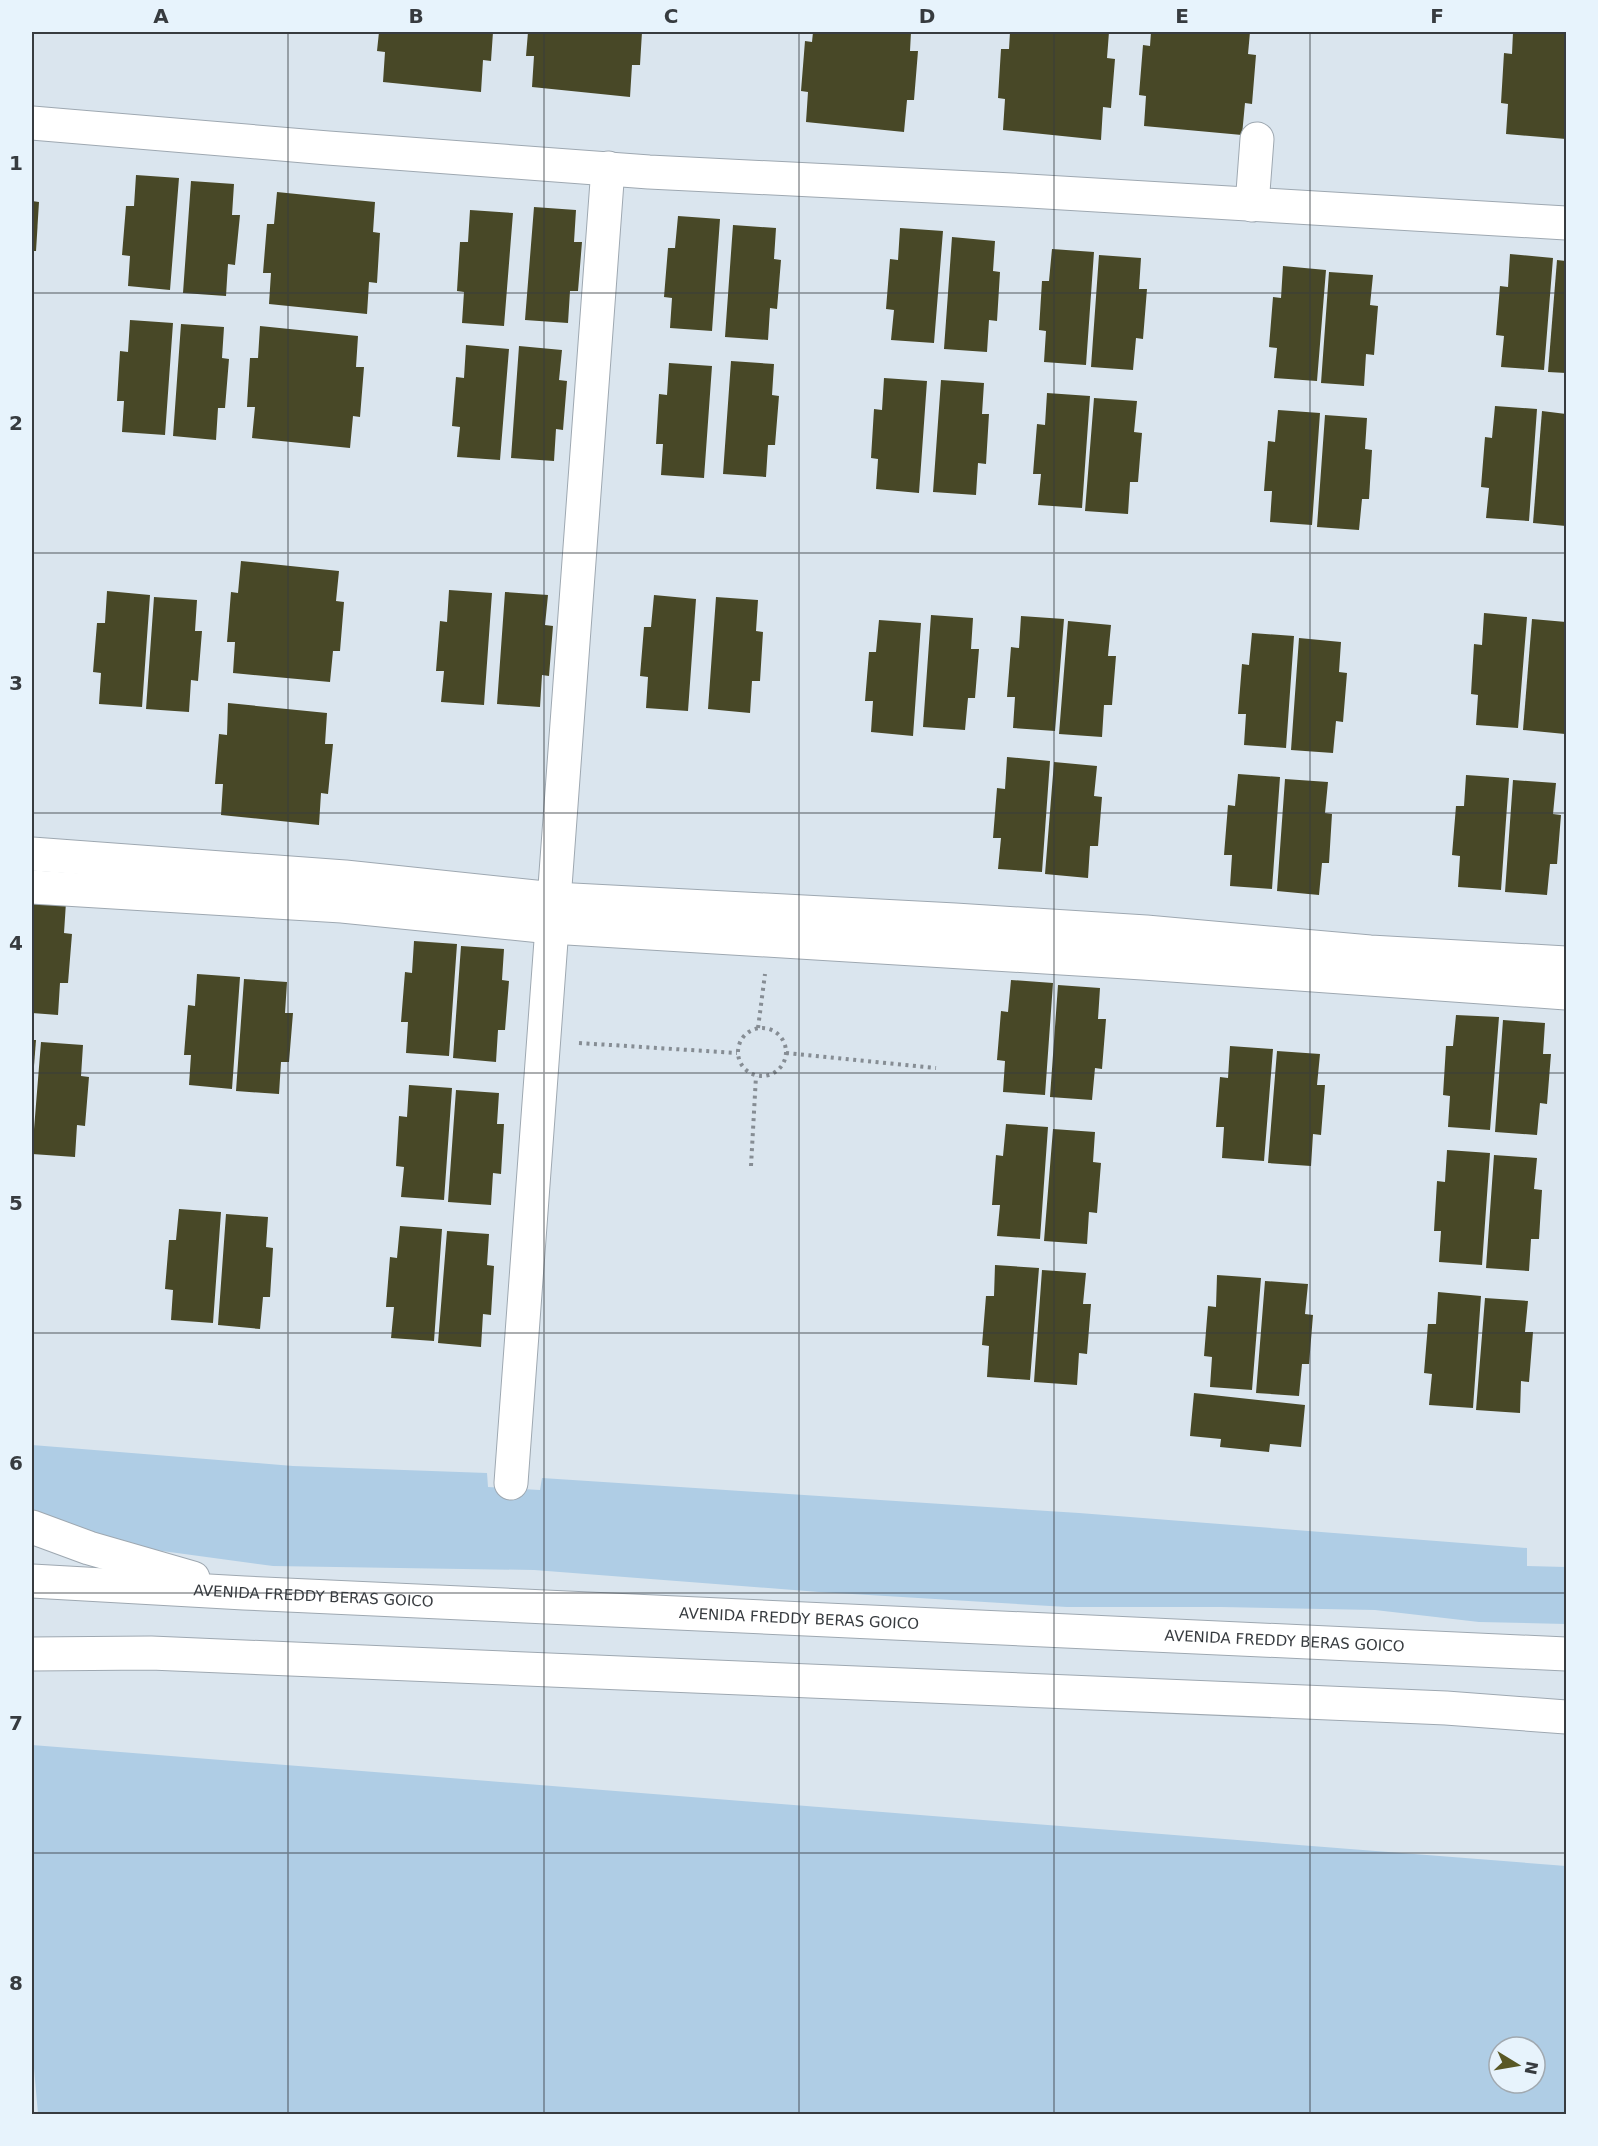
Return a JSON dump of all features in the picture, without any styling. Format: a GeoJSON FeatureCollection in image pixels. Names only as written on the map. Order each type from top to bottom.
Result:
{"type":"FeatureCollection","features":[{"type":"Feature","properties":{"kind":"street"},"geometry":{"type":"LineString","coordinates":[[32,123],[328,148],[608,168],[1566,223]]}},
{"type":"Feature","properties":{"kind":"street"},"geometry":{"type":"LineString","coordinates":[[1252,205],[1257,139]]}},
{"type":"Feature","properties":{"kind":"street"},"geometry":{"type":"LineString","coordinates":[[511,1483],[608,168]]}},
{"type":"Feature","properties":{"kind":"street"},"geometry":{"type":"LineString","coordinates":[[32,854],[120,876],[344,891],[553,913],[1144,947],[1369,966],[1566,993]]}},
{"type":"Feature","properties":{"kind":"street"},"geometry":{"type":"LineString","coordinates":[[32,887],[120,876]]}},
{"type":"Feature","properties":{"kind":"street"},"geometry":{"type":"LineString","coordinates":[[1369,966],[1566,963]]}},
{"type":"Feature","properties":{"kind":"street"},"geometry":{"type":"LineString","coordinates":[[32,1527],[89,1548],[244,1593]]}},
{"type":"Feature","properties":{"kind":"street","name":"AVENIDA FREDDY BERAS GOICO"},"geometry":{"type":"LineString","coordinates":[[32,1581],[244,1593],[1566,1654]]}},
{"type":"Feature","properties":{"kind":"street"},"geometry":{"type":"LineString","coordinates":[[32,1654],[163,1653],[1434,1707],[1566,1717]]}},
{"type":"Feature","properties":{"kind":"path"},"geometry":{"type":"LineString","coordinates":[[758,1028],[770,925]]}},
{"type":"Feature","properties":{"kind":"path"},"geometry":{"type":"LineString","coordinates":[[758,1028],[772,1030],[778,1034],[786,1046],[786,1053],[782,1066],[776,1072],[756,1076],[743,1067],[737,1053],[745,1034],[758,1028]]}},
{"type":"Feature","properties":{"kind":"path"},"geometry":{"type":"LineString","coordinates":[[577,1043],[737,1053]]}},
{"type":"Feature","properties":{"kind":"path"},"geometry":{"type":"LineString","coordinates":[[786,1053],[936,1068]]}},
{"type":"Feature","properties":{"kind":"path"},"geometry":{"type":"LineString","coordinates":[[751,1167],[756,1076]]}},
{"type":"Feature","properties":{"kind":"shaded area"},"geometry":{"type":"Polygon","coordinates":[[[32,1445],[293,1466],[487,1473],[488,1487],[540,1490],[542,1478],[1079,1513],[1527,1548],[1527,1566],[1566,1567],[1566,1624],[1479,1622],[1375,1610],[1067,1607],[819,1592],[534,1570],[273,1566],[96,1542],[32,1529],[32,1445]]]}},
{"type":"Feature","properties":{"kind":"shaded area"},"geometry":{"type":"Polygon","coordinates":[[[32,1745],[1566,1866],[1566,2114],[38,2114],[32,2045],[32,1745]]]}},
{"type":"Feature","properties":{"kind":"building"},"geometry":{"type":"Polygon","coordinates":[[[379,32],[493,32],[491,61],[483,60],[481,92],[383,82],[385,52],[377,51],[379,32]]]}},
{"type":"Feature","properties":{"kind":"building"},"geometry":{"type":"Polygon","coordinates":[[[528,32],[642,32],[640,65],[632,65],[630,97],[532,87],[534,56],[526,56],[528,32]]]}},
{"type":"Feature","properties":{"kind":"building"},"geometry":{"type":"Polygon","coordinates":[[[813,32],[911,32],[910,51],[918,51],[914,100],[907,100],[904,132],[806,122],[808,92],[801,91],[805,41],[812,42],[813,32]]]}},
{"type":"Feature","properties":{"kind":"building"},"geometry":{"type":"Polygon","coordinates":[[[1010,32],[1109,32],[1107,58],[1115,59],[1111,108],[1103,107],[1101,140],[1003,130],[1005,99],[998,98],[1001,49],[1009,49],[1010,32]]]}},
{"type":"Feature","properties":{"kind":"building"},"geometry":{"type":"Polygon","coordinates":[[[1151,32],[1250,32],[1248,54],[1256,55],[1252,104],[1245,103],[1242,135],[1144,126],[1146,96],[1139,95],[1143,45],[1150,46],[1151,32]]]}},
{"type":"Feature","properties":{"kind":"building"},"geometry":{"type":"Polygon","coordinates":[[[1513,32],[1566,32],[1566,139],[1506,134],[1508,104],[1501,103],[1504,53],[1512,54],[1513,32]]]}},
{"type":"Feature","properties":{"kind":"building"},"geometry":{"type":"Polygon","coordinates":[[[136,175],[179,178],[170,290],[128,286],[130,256],[122,255],[126,206],[134,206],[136,175]]]}},
{"type":"Feature","properties":{"kind":"building"},"geometry":{"type":"Polygon","coordinates":[[[191,181],[234,184],[232,215],[240,215],[235,265],[228,264],[226,296],[183,293],[191,181]]]}},
{"type":"Feature","properties":{"kind":"building"},"geometry":{"type":"Polygon","coordinates":[[[277,192],[375,202],[373,232],[380,233],[377,283],[369,282],[367,314],[269,304],[271,273],[263,273],[267,224],[274,224],[277,192]]]}},
{"type":"Feature","properties":{"kind":"building"},"geometry":{"type":"Polygon","coordinates":[[[32,201],[39,202],[36,251],[32,251],[32,201]]]}},
{"type":"Feature","properties":{"kind":"building"},"geometry":{"type":"Polygon","coordinates":[[[534,207],[576,210],[574,242],[582,242],[578,291],[570,291],[568,323],[525,320],[534,207]]]}},
{"type":"Feature","properties":{"kind":"building"},"geometry":{"type":"Polygon","coordinates":[[[470,210],[513,213],[504,326],[462,323],[464,292],[457,291],[460,242],[468,242],[470,210]]]}},
{"type":"Feature","properties":{"kind":"building"},"geometry":{"type":"Polygon","coordinates":[[[678,216],[720,219],[712,331],[670,328],[672,298],[664,297],[668,248],[675,248],[678,216]]]}},
{"type":"Feature","properties":{"kind":"building"},"geometry":{"type":"Polygon","coordinates":[[[733,225],[776,228],[774,259],[781,260],[777,309],[770,308],[768,340],[725,337],[733,225]]]}},
{"type":"Feature","properties":{"kind":"building"},"geometry":{"type":"Polygon","coordinates":[[[900,228],[943,231],[934,343],[891,340],[894,310],[886,309],[890,259],[898,260],[900,228]]]}},
{"type":"Feature","properties":{"kind":"building"},"geometry":{"type":"Polygon","coordinates":[[[952,237],[995,241],[993,271],[1000,272],[997,321],[989,320],[987,352],[944,349],[952,237]]]}},
{"type":"Feature","properties":{"kind":"building"},"geometry":{"type":"Polygon","coordinates":[[[1052,249],[1094,252],[1086,365],[1044,362],[1046,331],[1039,330],[1042,281],[1049,281],[1052,249]]]}},
{"type":"Feature","properties":{"kind":"building"},"geometry":{"type":"Polygon","coordinates":[[[1510,254],[1553,258],[1544,370],[1501,367],[1504,336],[1496,335],[1500,286],[1508,287],[1510,254]]]}},
{"type":"Feature","properties":{"kind":"building"},"geometry":{"type":"Polygon","coordinates":[[[1099,255],[1141,258],[1139,289],[1147,289],[1143,339],[1136,338],[1133,370],[1091,367],[1099,255]]]}},
{"type":"Feature","properties":{"kind":"building"},"geometry":{"type":"Polygon","coordinates":[[[1557,260],[1566,261],[1566,373],[1548,372],[1557,260]]]}},
{"type":"Feature","properties":{"kind":"building"},"geometry":{"type":"Polygon","coordinates":[[[1283,266],[1326,270],[1317,381],[1274,378],[1277,348],[1269,347],[1273,297],[1281,298],[1283,266]]]}},
{"type":"Feature","properties":{"kind":"building"},"geometry":{"type":"Polygon","coordinates":[[[1329,272],[1373,275],[1370,305],[1378,306],[1374,355],[1366,354],[1364,386],[1321,383],[1329,272]]]}},
{"type":"Feature","properties":{"kind":"building"},"geometry":{"type":"Polygon","coordinates":[[[130,320],[173,323],[165,435],[122,432],[124,401],[117,401],[120,351],[128,352],[130,320]]]}},
{"type":"Feature","properties":{"kind":"building"},"geometry":{"type":"Polygon","coordinates":[[[181,324],[224,327],[222,358],[229,359],[225,408],[218,408],[216,440],[173,436],[181,324]]]}},
{"type":"Feature","properties":{"kind":"building"},"geometry":{"type":"Polygon","coordinates":[[[260,326],[358,336],[356,367],[364,367],[360,417],[353,416],[350,448],[252,438],[255,407],[247,407],[250,358],[258,358],[260,326]]]}},
{"type":"Feature","properties":{"kind":"building"},"geometry":{"type":"Polygon","coordinates":[[[466,345],[509,349],[500,460],[457,457],[460,427],[452,426],[456,377],[464,378],[466,345]]]}},
{"type":"Feature","properties":{"kind":"building"},"geometry":{"type":"Polygon","coordinates":[[[519,346],[562,350],[559,380],[567,381],[563,430],[556,429],[554,461],[511,458],[519,346]]]}},
{"type":"Feature","properties":{"kind":"building"},"geometry":{"type":"Polygon","coordinates":[[[731,361],[774,364],[772,395],[779,396],[775,445],[768,445],[766,477],[723,474],[731,361]]]}},
{"type":"Feature","properties":{"kind":"building"},"geometry":{"type":"Polygon","coordinates":[[[669,363],[712,366],[704,478],[661,475],[663,444],[656,444],[659,394],[667,395],[669,363]]]}},
{"type":"Feature","properties":{"kind":"building"},"geometry":{"type":"Polygon","coordinates":[[[884,378],[927,381],[919,493],[876,489],[878,459],[871,458],[874,409],[882,410],[884,378]]]}},
{"type":"Feature","properties":{"kind":"building"},"geometry":{"type":"Polygon","coordinates":[[[941,380],[984,383],[982,414],[989,414],[986,464],[978,463],[976,495],[933,492],[941,380]]]}},
{"type":"Feature","properties":{"kind":"building"},"geometry":{"type":"Polygon","coordinates":[[[1047,393],[1090,396],[1082,508],[1038,505],[1041,474],[1033,474],[1037,424],[1045,425],[1047,393]]]}},
{"type":"Feature","properties":{"kind":"building"},"geometry":{"type":"Polygon","coordinates":[[[1094,398],[1137,401],[1134,432],[1142,433],[1138,482],[1130,482],[1128,514],[1085,511],[1094,398]]]}},
{"type":"Feature","properties":{"kind":"building"},"geometry":{"type":"Polygon","coordinates":[[[1495,406],[1537,409],[1529,521],[1486,518],[1489,488],[1481,487],[1485,437],[1492,438],[1495,406]]]}},
{"type":"Feature","properties":{"kind":"building"},"geometry":{"type":"Polygon","coordinates":[[[1278,410],[1320,413],[1312,525],[1270,522],[1272,491],[1264,491],[1268,441],[1275,442],[1278,410]]]}},
{"type":"Feature","properties":{"kind":"building"},"geometry":{"type":"Polygon","coordinates":[[[1542,411],[1566,414],[1566,526],[1533,523],[1542,411]]]}},
{"type":"Feature","properties":{"kind":"building"},"geometry":{"type":"Polygon","coordinates":[[[1325,415],[1367,418],[1365,449],[1372,450],[1369,499],[1362,499],[1359,530],[1317,527],[1325,415]]]}},
{"type":"Feature","properties":{"kind":"building"},"geometry":{"type":"Polygon","coordinates":[[[241,561],[339,571],[336,601],[344,602],[340,651],[333,651],[330,682],[233,673],[235,642],[227,642],[231,592],[238,593],[241,561]]]}},
{"type":"Feature","properties":{"kind":"building"},"geometry":{"type":"Polygon","coordinates":[[[449,590],[492,593],[484,705],[441,702],[444,671],[436,671],[440,621],[447,622],[449,590]]]}},
{"type":"Feature","properties":{"kind":"building"},"geometry":{"type":"Polygon","coordinates":[[[107,591],[150,595],[142,707],[99,704],[101,673],[93,672],[97,623],[105,623],[107,591]]]}},
{"type":"Feature","properties":{"kind":"building"},"geometry":{"type":"Polygon","coordinates":[[[505,592],[548,595],[545,625],[553,626],[549,676],[542,675],[540,707],[497,704],[505,592]]]}},
{"type":"Feature","properties":{"kind":"building"},"geometry":{"type":"Polygon","coordinates":[[[654,595],[696,599],[688,711],[646,708],[648,677],[640,676],[644,627],[651,627],[654,595]]]}},
{"type":"Feature","properties":{"kind":"building"},"geometry":{"type":"Polygon","coordinates":[[[154,597],[197,600],[195,631],[202,631],[198,681],[191,680],[189,712],[146,709],[154,597]]]}},
{"type":"Feature","properties":{"kind":"building"},"geometry":{"type":"Polygon","coordinates":[[[716,597],[758,600],[756,631],[763,632],[760,681],[752,681],[750,713],[708,709],[716,597]]]}},
{"type":"Feature","properties":{"kind":"building"},"geometry":{"type":"Polygon","coordinates":[[[1484,613],[1527,617],[1518,728],[1476,725],[1478,695],[1471,694],[1474,644],[1482,645],[1484,613]]]}},
{"type":"Feature","properties":{"kind":"building"},"geometry":{"type":"Polygon","coordinates":[[[931,615],[973,618],[971,649],[979,649],[975,698],[968,698],[965,730],[923,727],[931,615]]]}},
{"type":"Feature","properties":{"kind":"building"},"geometry":{"type":"Polygon","coordinates":[[[1021,616],[1064,619],[1055,731],[1013,728],[1015,697],[1007,697],[1011,647],[1019,648],[1021,616]]]}},
{"type":"Feature","properties":{"kind":"building"},"geometry":{"type":"Polygon","coordinates":[[[1532,619],[1566,622],[1565,734],[1523,730],[1532,619]]]}},
{"type":"Feature","properties":{"kind":"building"},"geometry":{"type":"Polygon","coordinates":[[[879,620],[921,623],[913,736],[871,732],[873,701],[865,701],[869,652],[876,652],[879,620]]]}},
{"type":"Feature","properties":{"kind":"building"},"geometry":{"type":"Polygon","coordinates":[[[1068,621],[1111,625],[1108,656],[1116,656],[1112,705],[1104,705],[1102,737],[1059,734],[1068,621]]]}},
{"type":"Feature","properties":{"kind":"building"},"geometry":{"type":"Polygon","coordinates":[[[1252,633],[1294,636],[1286,748],[1244,745],[1246,714],[1238,714],[1242,664],[1249,665],[1252,633]]]}},
{"type":"Feature","properties":{"kind":"building"},"geometry":{"type":"Polygon","coordinates":[[[1299,638],[1341,642],[1339,672],[1347,673],[1343,722],[1336,721],[1333,753],[1291,750],[1299,638]]]}},
{"type":"Feature","properties":{"kind":"building"},"geometry":{"type":"Polygon","coordinates":[[[228,703],[327,713],[325,744],[333,744],[328,794],[321,793],[319,825],[221,815],[223,784],[215,784],[219,734],[227,735],[228,703]]]}},
{"type":"Feature","properties":{"kind":"building"},"geometry":{"type":"Polygon","coordinates":[[[1007,757],[1050,761],[1042,872],[998,869],[1001,838],[993,838],[997,788],[1005,789],[1007,757]]]}},
{"type":"Feature","properties":{"kind":"building"},"geometry":{"type":"Polygon","coordinates":[[[1054,762],[1097,766],[1094,796],[1102,797],[1098,846],[1090,846],[1088,878],[1045,874],[1054,762]]]}},
{"type":"Feature","properties":{"kind":"building"},"geometry":{"type":"Polygon","coordinates":[[[1238,774],[1280,777],[1272,889],[1230,886],[1232,855],[1224,855],[1228,805],[1235,806],[1238,774]]]}},
{"type":"Feature","properties":{"kind":"building"},"geometry":{"type":"Polygon","coordinates":[[[1466,775],[1509,778],[1501,890],[1458,887],[1460,856],[1452,855],[1456,806],[1464,806],[1466,775]]]}},
{"type":"Feature","properties":{"kind":"building"},"geometry":{"type":"Polygon","coordinates":[[[1285,779],[1328,782],[1325,813],[1332,814],[1329,863],[1322,863],[1319,895],[1277,891],[1285,779]]]}},
{"type":"Feature","properties":{"kind":"building"},"geometry":{"type":"Polygon","coordinates":[[[1513,780],[1556,783],[1553,814],[1561,815],[1557,864],[1550,864],[1547,895],[1505,892],[1513,780]]]}},
{"type":"Feature","properties":{"kind":"building"},"geometry":{"type":"Polygon","coordinates":[[[32,900],[66,902],[64,933],[72,934],[68,983],[60,983],[58,1015],[32,1013],[32,900]]]}},
{"type":"Feature","properties":{"kind":"building"},"geometry":{"type":"Polygon","coordinates":[[[414,941],[457,944],[449,1056],[406,1053],[408,1022],[401,1022],[405,972],[412,973],[414,941]]]}},
{"type":"Feature","properties":{"kind":"building"},"geometry":{"type":"Polygon","coordinates":[[[461,946],[504,949],[502,980],[509,981],[505,1030],[498,1030],[496,1062],[453,1058],[461,946]]]}},
{"type":"Feature","properties":{"kind":"building"},"geometry":{"type":"Polygon","coordinates":[[[197,974],[240,977],[232,1089],[189,1085],[191,1055],[184,1055],[188,1005],[195,1006],[197,974]]]}},
{"type":"Feature","properties":{"kind":"building"},"geometry":{"type":"Polygon","coordinates":[[[244,979],[287,982],[285,1013],[293,1013],[289,1062],[281,1062],[279,1094],[236,1091],[244,979]]]}},
{"type":"Feature","properties":{"kind":"building"},"geometry":{"type":"Polygon","coordinates":[[[1011,980],[1053,983],[1045,1095],[1003,1092],[1005,1061],[997,1060],[1001,1011],[1008,1012],[1011,980]]]}},
{"type":"Feature","properties":{"kind":"building"},"geometry":{"type":"Polygon","coordinates":[[[1058,985],[1100,988],[1098,1019],[1106,1019],[1102,1069],[1095,1068],[1092,1100],[1050,1097],[1058,985]]]}},
{"type":"Feature","properties":{"kind":"building"},"geometry":{"type":"Polygon","coordinates":[[[1456,1015],[1499,1017],[1490,1130],[1448,1127],[1450,1096],[1443,1095],[1446,1046],[1453,1046],[1456,1015]]]}},
{"type":"Feature","properties":{"kind":"building"},"geometry":{"type":"Polygon","coordinates":[[[1503,1020],[1545,1023],[1543,1054],[1551,1054],[1547,1104],[1540,1103],[1537,1135],[1495,1132],[1503,1020]]]}},
{"type":"Feature","properties":{"kind":"building"},"geometry":{"type":"Polygon","coordinates":[[[32,1040],[36,1040],[33,1079],[32,1079],[32,1040]]]}},
{"type":"Feature","properties":{"kind":"building"},"geometry":{"type":"Polygon","coordinates":[[[41,1042],[83,1045],[81,1076],[89,1077],[85,1126],[77,1125],[75,1157],[32,1154],[41,1042]]]}},
{"type":"Feature","properties":{"kind":"building"},"geometry":{"type":"Polygon","coordinates":[[[1230,1046],[1273,1049],[1264,1161],[1222,1158],[1224,1127],[1216,1127],[1220,1077],[1228,1078],[1230,1046]]]}},
{"type":"Feature","properties":{"kind":"building"},"geometry":{"type":"Polygon","coordinates":[[[1277,1051],[1320,1054],[1317,1085],[1325,1085],[1321,1135],[1313,1134],[1311,1166],[1268,1163],[1277,1051]]]}},
{"type":"Feature","properties":{"kind":"building"},"geometry":{"type":"Polygon","coordinates":[[[409,1085],[452,1088],[444,1200],[401,1197],[404,1167],[396,1166],[399,1116],[407,1117],[409,1085]]]}},
{"type":"Feature","properties":{"kind":"building"},"geometry":{"type":"Polygon","coordinates":[[[456,1090],[499,1093],[497,1124],[504,1124],[501,1174],[493,1173],[491,1205],[448,1202],[456,1090]]]}},
{"type":"Feature","properties":{"kind":"building"},"geometry":{"type":"Polygon","coordinates":[[[1006,1124],[1048,1127],[1040,1239],[997,1236],[1000,1205],[992,1205],[996,1155],[1003,1156],[1006,1124]]]}},
{"type":"Feature","properties":{"kind":"building"},"geometry":{"type":"Polygon","coordinates":[[[1053,1129],[1095,1132],[1093,1162],[1101,1163],[1097,1213],[1089,1212],[1087,1244],[1044,1241],[1053,1129]]]}},
{"type":"Feature","properties":{"kind":"building"},"geometry":{"type":"Polygon","coordinates":[[[1447,1150],[1490,1153],[1482,1265],[1439,1262],[1441,1231],[1434,1231],[1437,1181],[1445,1182],[1447,1150]]]}},
{"type":"Feature","properties":{"kind":"building"},"geometry":{"type":"Polygon","coordinates":[[[1494,1155],[1537,1158],[1534,1189],[1542,1190],[1539,1239],[1531,1239],[1529,1271],[1486,1268],[1494,1155]]]}},
{"type":"Feature","properties":{"kind":"building"},"geometry":{"type":"Polygon","coordinates":[[[179,1209],[221,1212],[213,1323],[171,1320],[173,1290],[165,1289],[169,1240],[176,1240],[179,1209]]]}},
{"type":"Feature","properties":{"kind":"building"},"geometry":{"type":"Polygon","coordinates":[[[226,1214],[268,1217],[266,1247],[273,1248],[270,1297],[263,1297],[260,1329],[218,1325],[226,1214]]]}},
{"type":"Feature","properties":{"kind":"building"},"geometry":{"type":"Polygon","coordinates":[[[400,1226],[442,1229],[434,1341],[391,1338],[394,1307],[386,1307],[390,1257],[397,1258],[400,1226]]]}},
{"type":"Feature","properties":{"kind":"building"},"geometry":{"type":"Polygon","coordinates":[[[447,1231],[489,1234],[487,1265],[494,1266],[491,1315],[483,1314],[481,1347],[438,1343],[447,1231]]]}},
{"type":"Feature","properties":{"kind":"building"},"geometry":{"type":"Polygon","coordinates":[[[995,1265],[1039,1268],[1030,1380],[987,1377],[989,1346],[982,1345],[986,1296],[994,1296],[995,1265]]]}},
{"type":"Feature","properties":{"kind":"building"},"geometry":{"type":"Polygon","coordinates":[[[1042,1270],[1086,1273],[1083,1304],[1091,1304],[1087,1354],[1079,1353],[1077,1385],[1034,1382],[1042,1270]]]}},
{"type":"Feature","properties":{"kind":"building"},"geometry":{"type":"Polygon","coordinates":[[[1217,1275],[1261,1278],[1252,1390],[1210,1387],[1212,1357],[1204,1356],[1208,1306],[1216,1307],[1217,1275]]]}},
{"type":"Feature","properties":{"kind":"building"},"geometry":{"type":"Polygon","coordinates":[[[1265,1281],[1308,1284],[1305,1314],[1313,1315],[1309,1364],[1302,1364],[1299,1396],[1256,1393],[1265,1281]]]}},
{"type":"Feature","properties":{"kind":"building"},"geometry":{"type":"Polygon","coordinates":[[[1438,1292],[1481,1296],[1473,1408],[1429,1405],[1432,1374],[1424,1373],[1428,1324],[1436,1324],[1438,1292]]]}},
{"type":"Feature","properties":{"kind":"building"},"geometry":{"type":"Polygon","coordinates":[[[1485,1298],[1528,1301],[1525,1332],[1533,1332],[1529,1382],[1521,1381],[1520,1413],[1476,1410],[1485,1298]]]}},
{"type":"Feature","properties":{"kind":"building"},"geometry":{"type":"Polygon","coordinates":[[[1194,1393],[1305,1405],[1301,1447],[1270,1444],[1269,1452],[1220,1447],[1221,1439],[1190,1436],[1194,1393]]]}}]}
